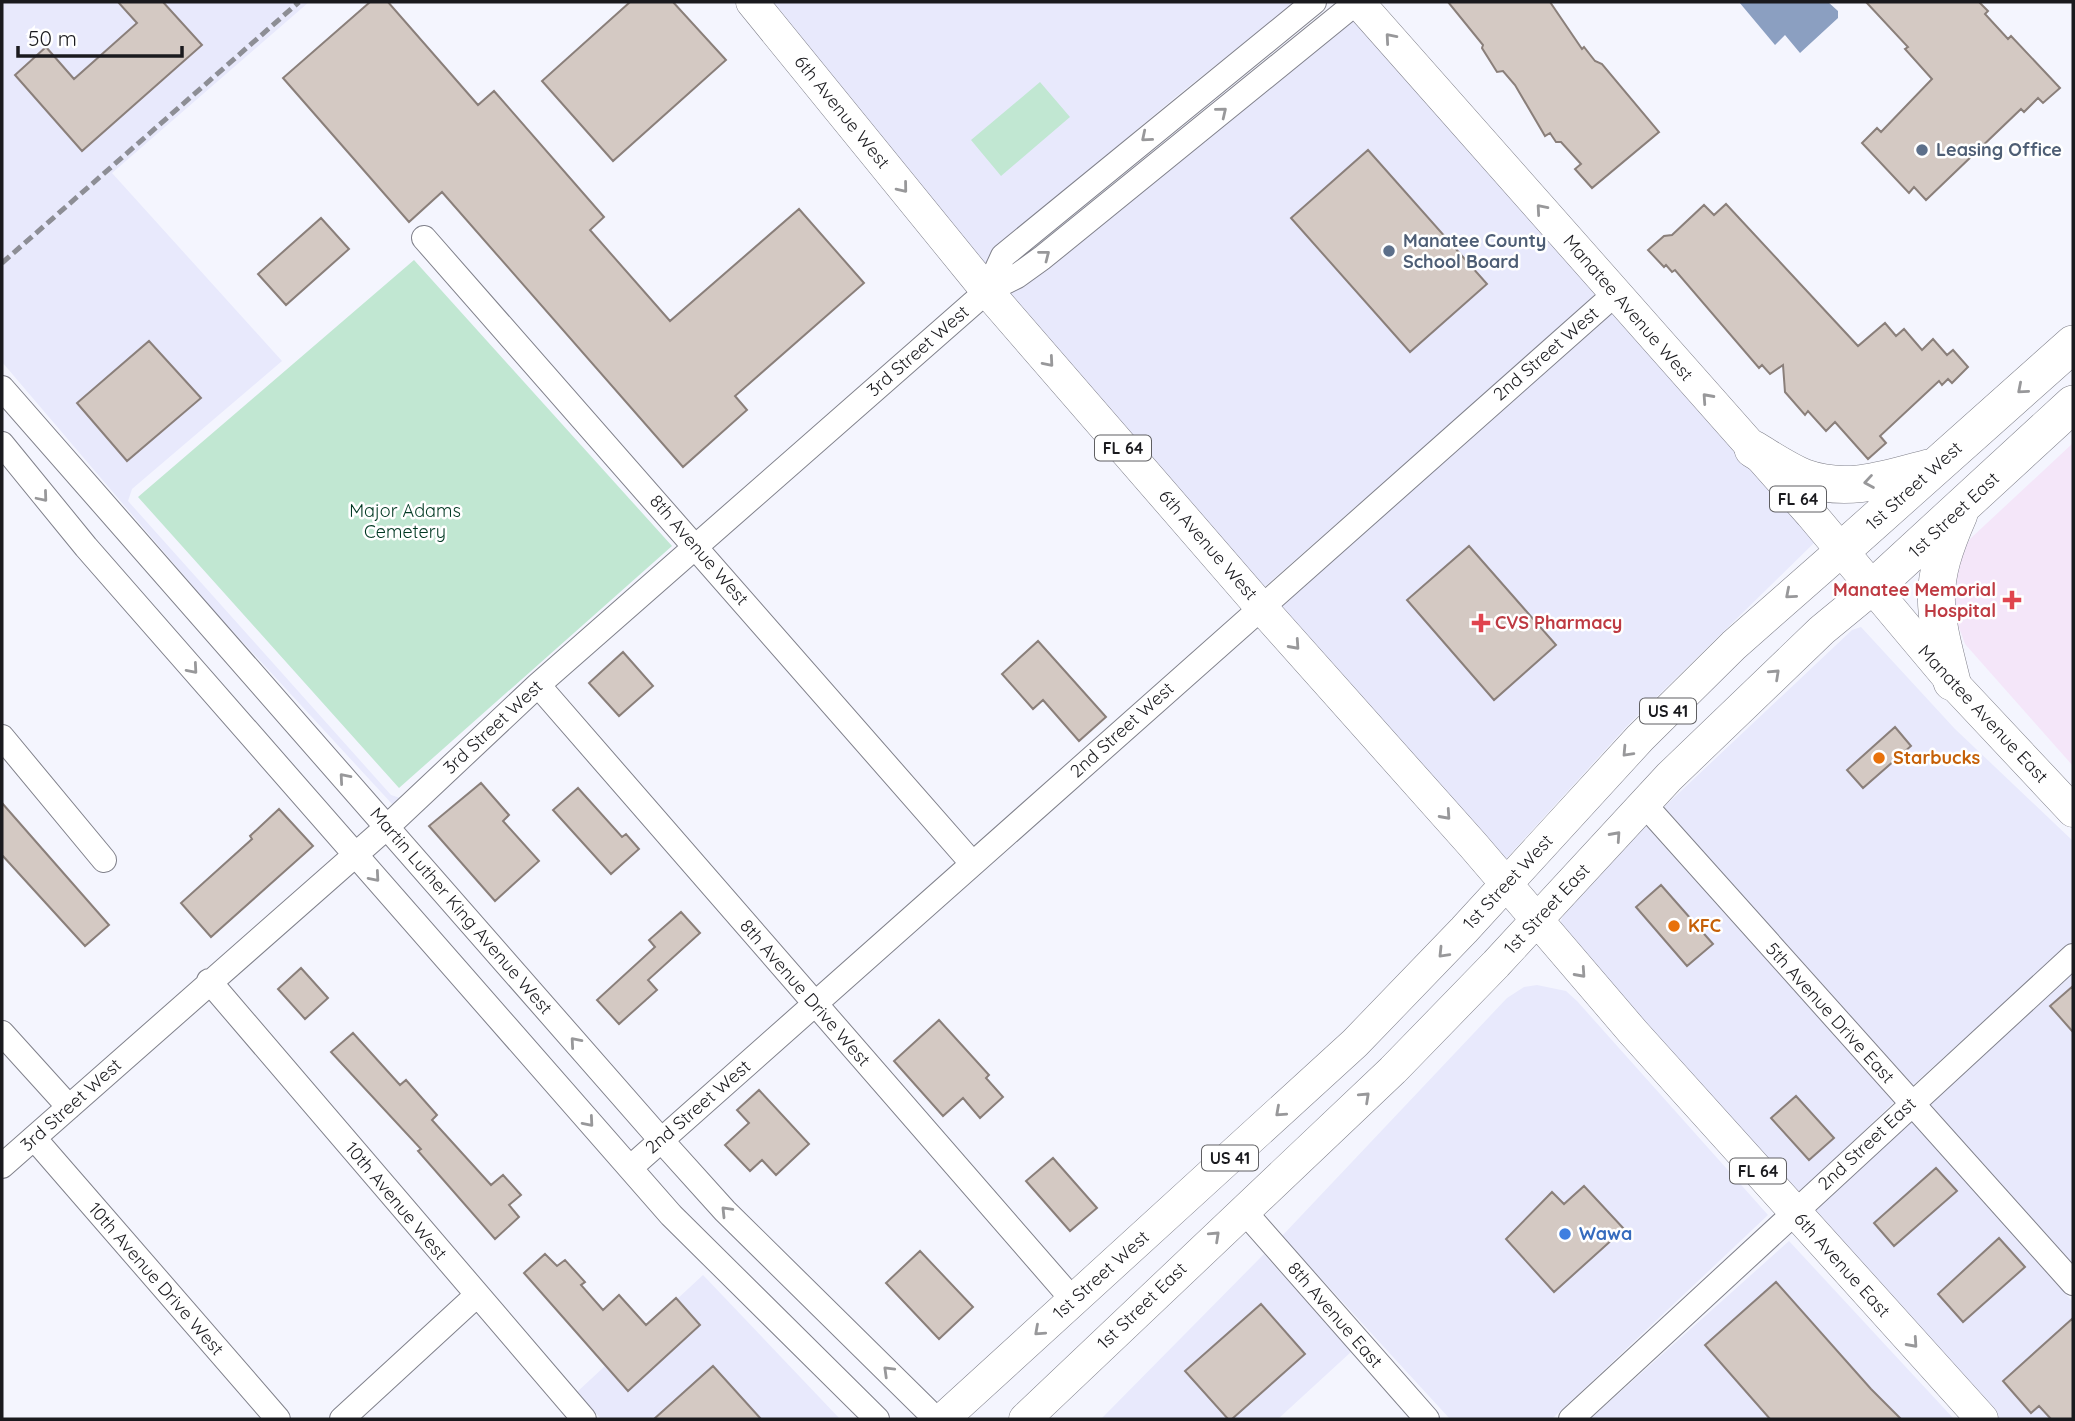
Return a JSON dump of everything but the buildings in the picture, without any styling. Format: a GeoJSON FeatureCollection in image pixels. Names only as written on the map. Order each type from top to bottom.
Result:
{"type":"FeatureCollection","features":[{"type":"Feature","properties":{"kind":"highway","name":"1st Street West"},"geometry":{"type":"LineString","coordinates":[[1842,550],[2073,344]]}},
{"type":"Feature","properties":{"kind":"highway","name":"1st Street East"},"geometry":{"type":"LineString","coordinates":[[1872,588],[2073,404]]}},
{"type":"Feature","properties":{"kind":"highway"},"geometry":{"type":"LineString","coordinates":[[1753,449],[1805,478],[1834,485],[1868,484],[1936,466]]}},
{"type":"Feature","properties":{"kind":"highway"},"geometry":{"type":"LineString","coordinates":[[1952,682],[1935,612],[1936,580],[1945,545],[1962,507]]}},
{"type":"Feature","properties":{"kind":"main road","name":"6th Avenue West"},"geometry":{"type":"LineString","coordinates":[[751,2],[987,291],[1536,922]]}},
{"type":"Feature","properties":{"kind":"main road","name":"Manatee Avenue West"},"geometry":{"type":"LineString","coordinates":[[1358,2],[1842,550]]}},
{"type":"Feature","properties":{"kind":"main road","name":"Manatee Avenue East"},"geometry":{"type":"LineString","coordinates":[[1842,550],[1952,682],[2073,811]]}},
{"type":"Feature","properties":{"kind":"main road","name":"1st Street West"},"geometry":{"type":"LineString","coordinates":[[943,1419],[1340,1057],[1506,885],[1640,738],[1734,645],[1842,550]]}},
{"type":"Feature","properties":{"kind":"main road","name":"1st Street East"},"geometry":{"type":"LineString","coordinates":[[1025,1419],[1420,1044],[1644,804],[1767,681],[1872,588]]}},
{"type":"Feature","properties":{"kind":"main road","name":"6th Avenue East"},"geometry":{"type":"LineString","coordinates":[[1536,922],[1982,1419]]}},
{"type":"Feature","properties":{"kind":"street","name":"3rd Street West"},"geometry":{"type":"LineString","coordinates":[[987,291],[1003,256],[1314,2]]}},
{"type":"Feature","properties":{"kind":"street","name":"3rd Street West"},"geometry":{"type":"LineString","coordinates":[[2,1166],[387,827],[538,685],[987,291],[1042,258],[1358,2]]}},
{"type":"Feature","properties":{"kind":"street"},"geometry":{"type":"LineString","coordinates":[[1176,112],[1195,133]]}},
{"type":"Feature","properties":{"kind":"street","name":"8th Avenue West"},"geometry":{"type":"LineString","coordinates":[[424,238],[972,863]]}},
{"type":"Feature","properties":{"kind":"street","name":"2nd Street West"},"geometry":{"type":"LineString","coordinates":[[630,1168],[1615,293]]}},
{"type":"Feature","properties":{"kind":"street","name":"Martin Luther King Avenue West"},"geometry":{"type":"LineString","coordinates":[[2,388],[725,1211],[936,1419]]}},
{"type":"Feature","properties":{"kind":"street"},"geometry":{"type":"LineString","coordinates":[[41,433],[5,456],[630,1168],[725,1271],[877,1419]]}},
{"type":"Feature","properties":{"kind":"street","name":"8th Avenue Drive West"},"geometry":{"type":"LineString","coordinates":[[538,685],[1073,1300]]}},
{"type":"Feature","properties":{"kind":"street"},"geometry":{"type":"LineString","coordinates":[[2,737],[104,860]]}},
{"type":"Feature","properties":{"kind":"street","name":"5th Avenue Drive East"},"geometry":{"type":"LineString","coordinates":[[1644,804],[2073,1283]]}},
{"type":"Feature","properties":{"kind":"street","name":"2nd Street East"},"geometry":{"type":"LineString","coordinates":[[1571,1419],[1911,1102],[2073,956]]}},
{"type":"Feature","properties":{"kind":"street","name":"10th Avenue West"},"geometry":{"type":"LineString","coordinates":[[209,981],[584,1419]]}},
{"type":"Feature","properties":{"kind":"street"},"geometry":{"type":"LineString","coordinates":[[2,1033],[69,1107]]}},
{"type":"Feature","properties":{"kind":"street","name":"10th Avenue Drive West"},"geometry":{"type":"LineString","coordinates":[[33,1138],[278,1419]]}},
{"type":"Feature","properties":{"kind":"street","name":"8th Avenue East"},"geometry":{"type":"LineString","coordinates":[[1243,1210],[1427,1419]]}},
{"type":"Feature","properties":{"kind":"street"},"geometry":{"type":"LineString","coordinates":[[342,1419],[477,1295]]}},
{"type":"Feature","properties":{"kind":"shaded area"},"geometry":{"type":"Polygon","coordinates":[[[2,2],[309,2],[112,173],[282,361],[132,489],[128,501],[391,795],[400,798],[393,805],[215,612],[2,362],[2,2]]]}},
{"type":"Feature","properties":{"kind":"shaded area"},"geometry":{"type":"Polygon","coordinates":[[[768,2],[1296,2],[1178,95],[996,248],[985,268],[768,2]]]}},
{"type":"Feature","properties":{"kind":"shaded area"},"geometry":{"type":"Polygon","coordinates":[[[1355,18],[1598,294],[1262,589],[1006,294],[1355,18]]]}},
{"type":"Feature","properties":{"kind":"shaded area"},"geometry":{"type":"Polygon","coordinates":[[[1613,311],[1815,539],[1814,543],[1627,726],[1503,862],[1277,606],[1613,311]]]}},
{"type":"Feature","properties":{"kind":"shaded area","name":"Manatee Memorial Hospital"},"geometry":{"type":"Polygon","coordinates":[[[2073,443],[2073,766],[1965,644],[1951,605],[1962,551],[1971,538],[2073,443]]]}},
{"type":"Feature","properties":{"kind":"shaded area"},"geometry":{"type":"Polygon","coordinates":[[[1861,627],[1955,729],[2073,841],[2073,941],[1913,1085],[1664,807],[1852,630],[1861,627]]]}},
{"type":"Feature","properties":{"kind":"shaded area"},"geometry":{"type":"Polygon","coordinates":[[[1646,826],[1894,1102],[1797,1195],[1558,928],[1563,916],[1646,826]]]}},
{"type":"Feature","properties":{"kind":"shaded area"},"geometry":{"type":"Polygon","coordinates":[[[2073,971],[2073,1264],[1928,1102],[2073,971]]]}},
{"type":"Feature","properties":{"kind":"shaded area"},"geometry":{"type":"Polygon","coordinates":[[[1537,985],[1566,991],[1577,1001],[1768,1215],[1552,1419],[1450,1419],[1282,1236],[1507,998],[1524,987],[1537,985]]]}},
{"type":"Feature","properties":{"kind":"shaded area"},"geometry":{"type":"Polygon","coordinates":[[[1910,1119],[2073,1302],[2073,1419],[1999,1419],[1812,1212],[1910,1119]]]}},
{"type":"Feature","properties":{"kind":"shaded area"},"geometry":{"type":"Polygon","coordinates":[[[1789,1241],[1954,1419],[1590,1419],[1789,1241]]]}},
{"type":"Feature","properties":{"kind":"shaded area"},"geometry":{"type":"Polygon","coordinates":[[[1264,1254],[1351,1352],[1278,1419],[1101,1419],[1264,1254]]]}},
{"type":"Feature","properties":{"kind":"shaded area"},"geometry":{"type":"Polygon","coordinates":[[[703,1275],[840,1419],[601,1419],[577,1392],[703,1275]]]}},
{"type":"Feature","properties":{"kind":"green space"},"geometry":{"type":"Polygon","coordinates":[[[1040,82],[1070,117],[1001,176],[971,140],[1040,82]]]}},
{"type":"Feature","properties":{"kind":"green space","name":"Major Adams Cemetery"},"geometry":{"type":"Polygon","coordinates":[[[414,260],[672,546],[399,788],[138,497],[414,260]]]}},
{"type":"Feature","properties":{"kind":"water"},"geometry":{"type":"Polygon","coordinates":[[[1739,2],[1828,2],[1838,11],[1838,18],[1800,53],[1785,35],[1775,45],[1739,2]]]}},
{"type":"Feature","properties":{"kind":"railway"},"geometry":{"type":"LineString","coordinates":[[2,263],[299,2]]}},
{"type":"Feature","properties":{"kind":"place","name":"Leasing Office"},"geometry":{"type":"Point","coordinates":[1922,150]}},
{"type":"Feature","properties":{"kind":"place","name":"Manatee County School Board"},"geometry":{"type":"Point","coordinates":[1389,251]}},
{"type":"Feature","properties":{"kind":"place","name":"Manatee Memorial Hospital"},"geometry":{"type":"Point","coordinates":[2012,600]}},
{"type":"Feature","properties":{"kind":"place","name":"CVS Pharmacy"},"geometry":{"type":"Point","coordinates":[1481,623]}},
{"type":"Feature","properties":{"kind":"place","name":"Starbucks"},"geometry":{"type":"Point","coordinates":[1879,758]}},
{"type":"Feature","properties":{"kind":"place","name":"KFC"},"geometry":{"type":"Point","coordinates":[1674,926]}},
{"type":"Feature","properties":{"kind":"place","name":"Wawa"},"geometry":{"type":"Point","coordinates":[1565,1234]}}]}
